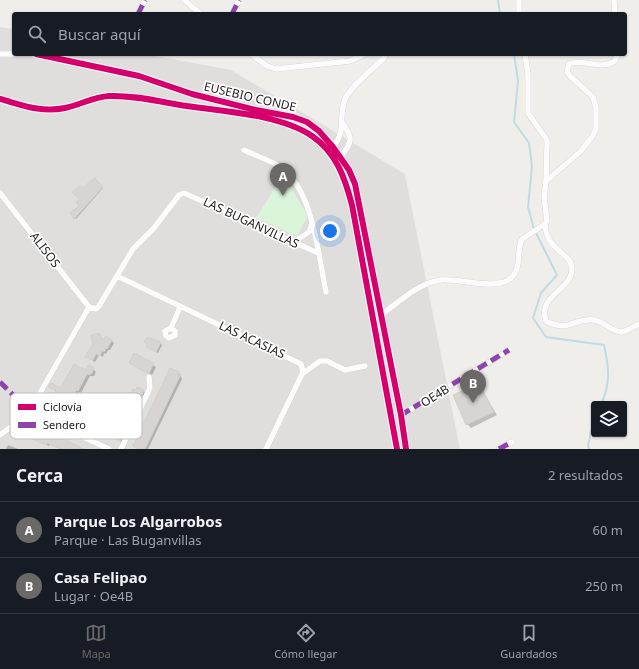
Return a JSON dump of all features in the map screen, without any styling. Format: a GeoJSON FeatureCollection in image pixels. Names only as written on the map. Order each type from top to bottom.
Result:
{"type":"FeatureCollection","features":[{"type":"Feature","properties":{"kind":"street"},"geometry":{"type":"LineString","coordinates":[[139,12],[145,0]]}},
{"type":"Feature","properties":{"kind":"street"},"geometry":{"type":"LineString","coordinates":[[184,0],[199,12]]}},
{"type":"Feature","properties":{"kind":"street"},"geometry":{"type":"LineString","coordinates":[[233,12],[239,0]]}},
{"type":"Feature","properties":{"kind":"street"},"geometry":{"type":"LineString","coordinates":[[519,0],[519,12]]}},
{"type":"Feature","properties":{"kind":"street"},"geometry":{"type":"LineString","coordinates":[[614,0],[615,12]]}},
{"type":"Feature","properties":{"kind":"street"},"geometry":{"type":"LineString","coordinates":[[0,54],[12,54]]}},
{"type":"Feature","properties":{"kind":"street","name":"EUSEBIO CONDE"},"geometry":{"type":"LineString","coordinates":[[45,56],[139,76],[192,94],[256,110],[293,117],[307,122],[319,131],[341,157],[355,184],[401,415],[406,449]]}},
{"type":"Feature","properties":{"kind":"street"},"geometry":{"type":"LineString","coordinates":[[254,56],[267,66],[276,69],[350,61],[361,56]]}},
{"type":"Feature","properties":{"kind":"street"},"geometry":{"type":"LineString","coordinates":[[333,147],[340,138],[342,111],[346,97],[384,56]]}},
{"type":"Feature","properties":{"kind":"street"},"geometry":{"type":"LineString","coordinates":[[525,56],[528,74],[528,113],[546,140],[547,144],[544,197],[547,217],[545,224],[547,239],[568,258],[572,270],[568,280],[548,301],[544,314],[546,321],[563,327],[594,320],[618,332],[623,332],[639,324]]}},
{"type":"Feature","properties":{"kind":"street"},"geometry":{"type":"LineString","coordinates":[[546,181],[580,152],[592,137],[596,129],[596,108],[593,97],[566,71],[569,64],[574,62],[603,66],[609,65],[615,61],[616,56]]}},
{"type":"Feature","properties":{"kind":"street"},"geometry":{"type":"LineString","coordinates":[[341,157],[351,140],[351,136],[342,121]]}},
{"type":"Feature","properties":{"kind":"street","name":"LAS BUGANVILLAS"},"geometry":{"type":"LineString","coordinates":[[244,150],[283,169],[300,188],[312,220],[326,292]]}},
{"type":"Feature","properties":{"kind":"street","name":"ALISOS"},"geometry":{"type":"LineString","coordinates":[[0,193],[88,308]]}},
{"type":"Feature","properties":{"kind":"street","name":"LAS BUGANVILLAS"},"geometry":{"type":"LineString","coordinates":[[117,276],[133,248],[154,228],[179,195],[184,193],[292,243],[318,253]]}},
{"type":"Feature","properties":{"kind":"street"},"geometry":{"type":"LineString","coordinates":[[292,243],[309,232],[312,220]]}},
{"type":"Feature","properties":{"kind":"street"},"geometry":{"type":"LineString","coordinates":[[381,315],[424,284],[442,280],[496,284],[507,281],[517,270],[522,239],[545,224]]}},
{"type":"Feature","properties":{"kind":"street"},"geometry":{"type":"LineString","coordinates":[[40,393],[88,308],[96,309],[99,306],[117,276]]}},
{"type":"Feature","properties":{"kind":"street","name":"LAS ACASIAS"},"geometry":{"type":"LineString","coordinates":[[117,276],[301,364],[303,368],[302,374]]}},
{"type":"Feature","properties":{"kind":"street"},"geometry":{"type":"LineString","coordinates":[[171,328],[180,307]]}},
{"type":"Feature","properties":{"kind":"street","name":"OE4B"},"geometry":{"type":"LineString","coordinates":[[401,415],[509,350]]}},
{"type":"Feature","properties":{"kind":"street"},"geometry":{"type":"LineString","coordinates":[[266,449],[302,374],[320,361],[327,361],[345,370],[366,366]]}},
{"type":"Feature","properties":{"kind":"street"},"geometry":{"type":"LineString","coordinates":[[142,405],[150,388],[149,377]]}},
{"type":"Feature","properties":{"kind":"street"},"geometry":{"type":"LineString","coordinates":[[0,435],[10,428]]}},
{"type":"Feature","properties":{"kind":"street"},"geometry":{"type":"LineString","coordinates":[[87,439],[109,449]]}},
{"type":"Feature","properties":{"kind":"street"},"geometry":{"type":"LineString","coordinates":[[121,449],[126,439]]}},
{"type":"Feature","properties":{"kind":"street"},"geometry":{"type":"LineString","coordinates":[[499,449],[512,442]]}},
{"type":"Feature","properties":{"kind":"shaded area"},"geometry":{"type":"Polygon","coordinates":[[[0,27],[12,29],[12,56],[156,56],[231,70],[405,174],[460,449],[0,449],[0,27]]]}},
{"type":"Feature","properties":{"kind":"green space"},"geometry":{"type":"Polygon","coordinates":[[[283,175],[308,216],[297,236],[256,218],[283,175]]]}},
{"type":"Feature","properties":{"kind":"building"},"geometry":{"type":"Polygon","coordinates":[[[95,178],[103,187],[74,219],[70,213],[79,206],[76,202],[79,199],[72,192],[80,186],[82,188],[95,178]]]}},
{"type":"Feature","properties":{"kind":"building"},"geometry":{"type":"Polygon","coordinates":[[[99,333],[103,340],[106,336],[112,340],[107,349],[106,348],[104,352],[102,351],[100,356],[96,354],[93,360],[85,357],[93,344],[91,335],[99,333]]]}},
{"type":"Feature","properties":{"kind":"building"},"geometry":{"type":"Polygon","coordinates":[[[147,337],[161,342],[156,352],[146,347],[147,344],[144,342],[147,337]]]}},
{"type":"Feature","properties":{"kind":"building"},"geometry":{"type":"Polygon","coordinates":[[[134,353],[154,363],[149,373],[129,363],[134,353]]]}},
{"type":"Feature","properties":{"kind":"building"},"geometry":{"type":"Polygon","coordinates":[[[74,364],[86,370],[88,365],[94,368],[92,373],[89,375],[87,374],[78,391],[76,390],[75,393],[54,393],[56,390],[48,387],[51,383],[61,388],[74,364]]]}},
{"type":"Feature","properties":{"kind":"building"},"geometry":{"type":"Polygon","coordinates":[[[170,368],[179,372],[178,375],[180,376],[145,449],[138,449],[133,446],[136,439],[142,439],[142,427],[170,368]]]}},
{"type":"Feature","properties":{"kind":"building"},"geometry":{"type":"Polygon","coordinates":[[[479,383],[494,412],[466,425],[453,395],[479,383]]]}},
{"type":"Feature","properties":{"kind":"building"},"geometry":{"type":"Polygon","coordinates":[[[137,387],[144,390],[142,394],[142,393],[131,393],[133,389],[136,390],[137,387]]]}},
{"type":"Feature","properties":{"kind":"building"},"geometry":{"type":"Polygon","coordinates":[[[32,439],[63,439],[84,449],[61,449],[47,443],[46,445],[32,439]]]}},
{"type":"Feature","properties":{"kind":"waterway"},"geometry":{"type":"LineString","coordinates":[[498,0],[500,12]]}},
{"type":"Feature","properties":{"kind":"waterway"},"geometry":{"type":"LineString","coordinates":[[514,56],[518,81],[514,122],[529,143],[532,166],[528,207],[534,229],[557,275],[541,293],[533,318],[546,337],[604,345],[607,361],[608,382],[602,401]]}},
{"type":"Feature","properties":{"kind":"waterway"},"geometry":{"type":"LineString","coordinates":[[589,449],[588,446],[591,432]]}},
{"type":"Feature","properties":{"kind":"marked path"},"geometry":{"type":"LineString","coordinates":[[139,12],[145,0]]}},
{"type":"Feature","properties":{"kind":"marked path"},"geometry":{"type":"LineString","coordinates":[[233,12],[239,0]]}},
{"type":"Feature","properties":{"kind":"marked path"},"geometry":{"type":"LineString","coordinates":[[401,415],[509,350]]}},
{"type":"Feature","properties":{"kind":"marked path"},"geometry":{"type":"LineString","coordinates":[[0,382],[11,393]]}},
{"type":"Feature","properties":{"kind":"marked path"},"geometry":{"type":"LineString","coordinates":[[499,449],[512,442]]}},
{"type":"Feature","properties":{"kind":"cycle path"},"geometry":{"type":"LineString","coordinates":[[45,56],[139,76],[192,94],[256,110],[293,117],[307,122],[319,131],[333,147],[349,170],[355,184],[401,415],[406,449]]}},
{"type":"Feature","properties":{"kind":"cycle path"},"geometry":{"type":"LineString","coordinates":[[0,99],[32,108],[48,110],[65,108],[92,99],[109,96],[136,97],[180,105],[249,114],[266,118],[299,129],[320,142],[338,166],[343,176],[352,205],[397,449]]}},
{"type":"Feature","properties":{"kind":"place","name":"Parque Los Algarrobos"},"geometry":{"type":"Point","coordinates":[283,196]}},
{"type":"Feature","properties":{"kind":"place","name":"Casa Felipao"},"geometry":{"type":"Point","coordinates":[473,403]}}]}
